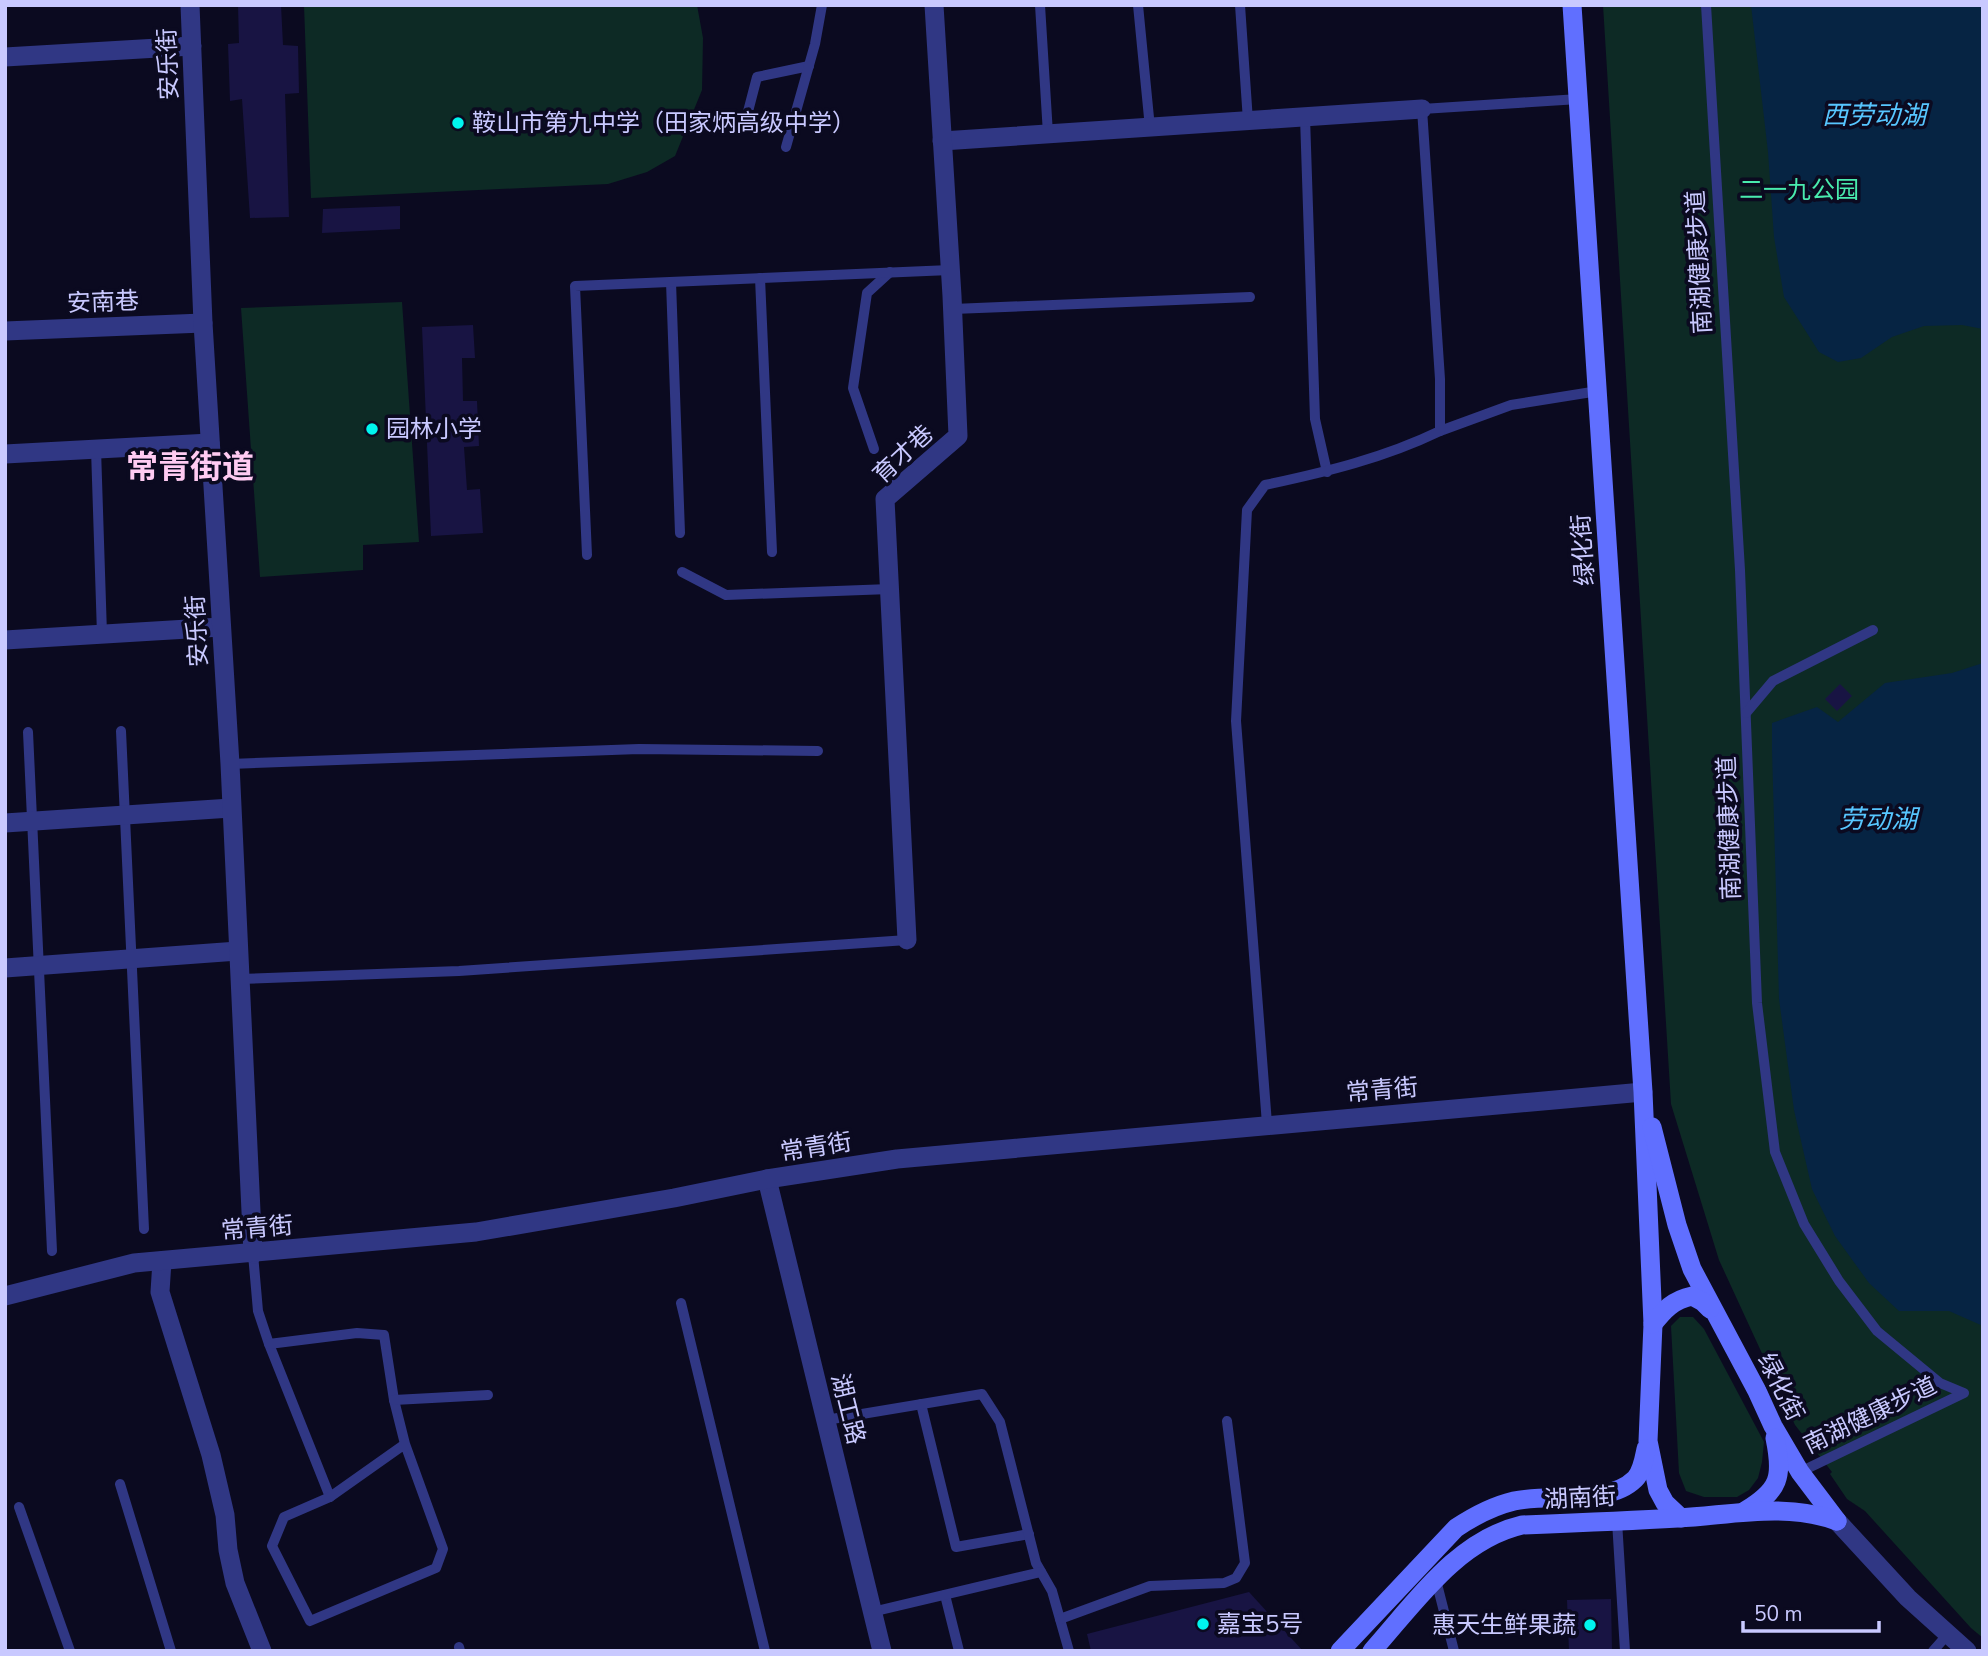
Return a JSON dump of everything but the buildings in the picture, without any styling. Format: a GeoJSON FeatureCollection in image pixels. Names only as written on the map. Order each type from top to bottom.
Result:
{"type":"FeatureCollection","features":[{"type":"Feature","properties":{"kind":"main road","name":"绿化街"},"geometry":{"type":"LineString","coordinates":[[1572,5],[1643,1092],[1653,1324],[1648,1441],[1658,1490],[1665,1503],[1681,1518]]}},
{"type":"Feature","properties":{"kind":"main road","name":"绿化街"},"geometry":{"type":"LineString","coordinates":[[1643,1092],[1677,1225],[1692,1269],[1773,1426],[1800,1472],[1837,1521]]}},
{"type":"Feature","properties":{"kind":"main road"},"geometry":{"type":"LineString","coordinates":[[1653,1324],[1668,1306],[1692,1296],[1713,1312]]}},
{"type":"Feature","properties":{"kind":"main road"},"geometry":{"type":"LineString","coordinates":[[1744,1511],[1766,1498],[1776,1482],[1780,1460],[1773,1426]]}},
{"type":"Feature","properties":{"kind":"main road","name":"湖南街"},"geometry":{"type":"LineString","coordinates":[[1340,1651],[1456,1528],[1479,1514],[1516,1500],[1607,1493],[1624,1487],[1636,1478],[1648,1441]]}},
{"type":"Feature","properties":{"kind":"main road","name":"湖南街"},"geometry":{"type":"LineString","coordinates":[[1372,1651],[1451,1563],[1507,1528],[1522,1525],[1681,1518],[1744,1511],[1815,1513],[1837,1521]]}},
{"type":"Feature","properties":{"kind":"street","name":"安乐街"},"geometry":{"type":"LineString","coordinates":[[190,5],[203,323],[230,764],[253,1254]]}},
{"type":"Feature","properties":{"kind":"street","name":"育才巷"},"geometry":{"type":"LineString","coordinates":[[907,940],[885,499],[958,436],[934,5]]}},
{"type":"Feature","properties":{"kind":"street"},"geometry":{"type":"LineString","coordinates":[[5,57],[192,46]]}},
{"type":"Feature","properties":{"kind":"street"},"geometry":{"type":"LineString","coordinates":[[942,141],[1422,109]]}},
{"type":"Feature","properties":{"kind":"street","name":"安南巷"},"geometry":{"type":"LineString","coordinates":[[5,331],[203,323]]}},
{"type":"Feature","properties":{"kind":"street"},"geometry":{"type":"LineString","coordinates":[[5,454],[210,443]]}},
{"type":"Feature","properties":{"kind":"street"},"geometry":{"type":"LineString","coordinates":[[5,639],[221,627]]}},
{"type":"Feature","properties":{"kind":"street"},"geometry":{"type":"LineString","coordinates":[[5,824],[231,808]]}},
{"type":"Feature","properties":{"kind":"street"},"geometry":{"type":"LineString","coordinates":[[5,968],[238,951]]}},
{"type":"Feature","properties":{"kind":"street","name":"常青街"},"geometry":{"type":"LineString","coordinates":[[5,1296],[134,1263],[476,1232],[767,1179],[897,1159],[1643,1092]]}},
{"type":"Feature","properties":{"kind":"street","name":"湖工路"},"geometry":{"type":"LineString","coordinates":[[767,1179],[882,1651]]}},
{"type":"Feature","properties":{"kind":"street"},"geometry":{"type":"LineString","coordinates":[[162,1261],[160,1292],[211,1455],[225,1515],[228,1550],[235,1583],[262,1651]]}},
{"type":"Feature","properties":{"kind":"street","name":"绿化街"},"geometry":{"type":"LineString","coordinates":[[1837,1521],[1908,1598],[1967,1651]]}},
{"type":"Feature","properties":{"kind":"lane"},"geometry":{"type":"LineString","coordinates":[[786,147],[809,66],[822,5]]}},
{"type":"Feature","properties":{"kind":"lane"},"geometry":{"type":"LineString","coordinates":[[1040,5],[1048,134]]}},
{"type":"Feature","properties":{"kind":"lane"},"geometry":{"type":"LineString","coordinates":[[1139,5],[1150,128]]}},
{"type":"Feature","properties":{"kind":"lane"},"geometry":{"type":"LineString","coordinates":[[1240,5],[1248,121]]}},
{"type":"Feature","properties":{"kind":"lane","name":"南湖健康步道"},"geometry":{"type":"LineString","coordinates":[[1706,5],[1720,267],[1741,570],[1757,1003],[1775,1152],[1804,1224],[1839,1281],[1877,1331],[1940,1383],[1964,1393],[1800,1472]]}},
{"type":"Feature","properties":{"kind":"lane"},"geometry":{"type":"LineString","coordinates":[[745,124],[757,78],[809,66]]}},
{"type":"Feature","properties":{"kind":"lane"},"geometry":{"type":"LineString","coordinates":[[1440,431],[1440,379],[1422,109],[1579,99]]}},
{"type":"Feature","properties":{"kind":"lane"},"geometry":{"type":"LineString","coordinates":[[1305,117],[1315,419],[1327,472]]}},
{"type":"Feature","properties":{"kind":"lane"},"geometry":{"type":"LineString","coordinates":[[587,555],[575,286],[950,270]]}},
{"type":"Feature","properties":{"kind":"lane"},"geometry":{"type":"LineString","coordinates":[[874,449],[853,388],[867,293],[890,272]]}},
{"type":"Feature","properties":{"kind":"lane"},"geometry":{"type":"LineString","coordinates":[[760,278],[772,552]]}},
{"type":"Feature","properties":{"kind":"lane"},"geometry":{"type":"LineString","coordinates":[[671,282],[680,533]]}},
{"type":"Feature","properties":{"kind":"lane"},"geometry":{"type":"LineString","coordinates":[[953,309],[1250,297]]}},
{"type":"Feature","properties":{"kind":"lane"},"geometry":{"type":"LineString","coordinates":[[1267,1124],[1236,721],[1247,510],[1265,485],[1327,472],[1402,449],[1440,431],[1511,405],[1598,391]]}},
{"type":"Feature","properties":{"kind":"lane"},"geometry":{"type":"LineString","coordinates":[[96,449],[102,634]]}},
{"type":"Feature","properties":{"kind":"lane"},"geometry":{"type":"LineString","coordinates":[[682,572],[726,595],[890,589]]}},
{"type":"Feature","properties":{"kind":"lane"},"geometry":{"type":"LineString","coordinates":[[1746,713],[1773,681],[1873,630]]}},
{"type":"Feature","properties":{"kind":"lane"},"geometry":{"type":"LineString","coordinates":[[121,731],[144,1229]]}},
{"type":"Feature","properties":{"kind":"lane"},"geometry":{"type":"LineString","coordinates":[[29,732],[52,1251]]}},
{"type":"Feature","properties":{"kind":"lane"},"geometry":{"type":"LineString","coordinates":[[230,764],[639,748],[818,751]]}},
{"type":"Feature","properties":{"kind":"lane"},"geometry":{"type":"LineString","coordinates":[[239,979],[459,971],[907,940]]}},
{"type":"Feature","properties":{"kind":"lane"},"geometry":{"type":"LineString","coordinates":[[253,1254],[258,1311],[330,1497]]}},
{"type":"Feature","properties":{"kind":"lane"},"geometry":{"type":"LineString","coordinates":[[681,1303],[765,1651]]}},
{"type":"Feature","properties":{"kind":"lane"},"geometry":{"type":"LineString","coordinates":[[269,1344],[356,1333],[384,1335],[404,1444],[443,1549],[436,1568],[310,1620],[272,1546],[284,1517],[330,1497],[404,1444]]}},
{"type":"Feature","properties":{"kind":"lane"},"geometry":{"type":"LineString","coordinates":[[826,1420],[982,1394],[1000,1422],[1036,1563],[1052,1591],[1069,1651]]}},
{"type":"Feature","properties":{"kind":"lane"},"geometry":{"type":"LineString","coordinates":[[394,1400],[488,1395]]}},
{"type":"Feature","properties":{"kind":"lane"},"geometry":{"type":"LineString","coordinates":[[921,1404],[956,1547],[1028,1534]]}},
{"type":"Feature","properties":{"kind":"lane"},"geometry":{"type":"LineString","coordinates":[[1060,1619],[1150,1586],[1224,1583],[1236,1578],[1245,1563],[1227,1421]]}},
{"type":"Feature","properties":{"kind":"lane"},"geometry":{"type":"LineString","coordinates":[[120,1484],[171,1651]]}},
{"type":"Feature","properties":{"kind":"lane"},"geometry":{"type":"LineString","coordinates":[[19,1507],[70,1651]]}},
{"type":"Feature","properties":{"kind":"lane"},"geometry":{"type":"LineString","coordinates":[[1617,1521],[1625,1651]]}},
{"type":"Feature","properties":{"kind":"lane"},"geometry":{"type":"LineString","coordinates":[[872,1612],[1041,1572]]}},
{"type":"Feature","properties":{"kind":"lane"},"geometry":{"type":"LineString","coordinates":[[1436,1580],[1454,1651]]}},
{"type":"Feature","properties":{"kind":"lane"},"geometry":{"type":"LineString","coordinates":[[945,1595],[959,1651]]}},
{"type":"Feature","properties":{"kind":"lane"},"geometry":{"type":"LineString","coordinates":[[1933,1651],[1948,1634]]}},
{"type":"Feature","properties":{"kind":"green space","name":"鞍山市第九中学（田家炳高级中学）"},"geometry":{"type":"Polygon","coordinates":[[[304,5],[697,5],[703,38],[702,90],[675,156],[647,172],[608,184],[311,198],[304,5]]]}},
{"type":"Feature","properties":{"kind":"green space","name":"二一九公园"},"geometry":{"type":"Polygon","coordinates":[[[1603,5],[1983,5],[1983,1638],[1865,1511],[1847,1499],[1830,1474],[1832,1472],[1795,1425],[1719,1260],[1671,1104],[1603,5]]]}},
{"type":"Feature","properties":{"kind":"green space"},"geometry":{"type":"Polygon","coordinates":[[[402,302],[419,542],[363,545],[363,570],[260,577],[241,308],[402,302]]]}},
{"type":"Feature","properties":{"kind":"green space"},"geometry":{"type":"Polygon","coordinates":[[[1680,1317],[1693,1317],[1704,1329],[1764,1442],[1758,1478],[1749,1490],[1737,1497],[1704,1497],[1686,1491],[1679,1473],[1671,1326],[1680,1317]]]}},
{"type":"Feature","properties":{"kind":"water","name":"西劳动湖"},"geometry":{"type":"Polygon","coordinates":[[[1751,5],[1983,5],[1983,329],[1962,325],[1924,326],[1892,337],[1861,358],[1838,362],[1819,352],[1784,297],[1774,237],[1768,152],[1751,5]]]}},
{"type":"Feature","properties":{"kind":"water","name":"劳动湖"},"geometry":{"type":"Polygon","coordinates":[[[1983,663],[1983,1326],[1949,1311],[1899,1311],[1869,1283],[1835,1236],[1812,1189],[1794,1110],[1779,999],[1772,723],[1817,707],[1838,722],[1885,683],[1952,673],[1983,663]]]}},
{"type":"Feature","properties":{"kind":"place","name":"鞍山市第九中学（田家炳高级中学）"},"geometry":{"type":"Point","coordinates":[458,123]}},
{"type":"Feature","properties":{"kind":"place","name":"园林小学"},"geometry":{"type":"Point","coordinates":[372,429]}},
{"type":"Feature","properties":{"kind":"place","name":"嘉宝5号"},"geometry":{"type":"Point","coordinates":[1203,1624]}},
{"type":"Feature","properties":{"kind":"place","name":"惠天生鲜果蔬"},"geometry":{"type":"Point","coordinates":[1590,1625]}},
{"type":"Feature","properties":{"kind":"district","name":"常青街道"},"geometry":{"type":"Point","coordinates":[190,467]}}]}
